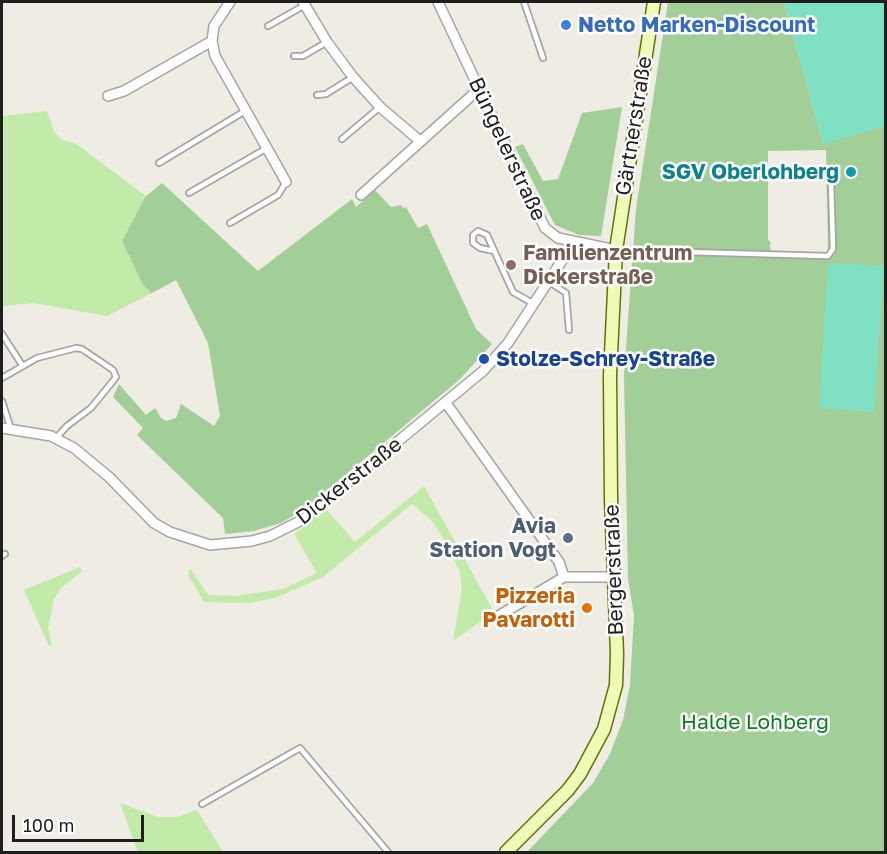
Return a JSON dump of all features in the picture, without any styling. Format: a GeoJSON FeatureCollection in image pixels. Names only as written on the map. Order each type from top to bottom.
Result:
{"type":"FeatureCollection","features":[{"type":"Feature","properties":{"kind":"main road","name":"Gärtnerstraße"},"geometry":{"type":"LineString","coordinates":[[616,250],[654,2]]}},
{"type":"Feature","properties":{"kind":"main road","name":"Bergerstraße"},"geometry":{"type":"LineString","coordinates":[[506,852],[568,790],[589,761],[611,709],[617,669],[610,375],[616,250]]}},
{"type":"Feature","properties":{"kind":"street"},"geometry":{"type":"LineString","coordinates":[[230,2],[220,13],[212,41],[215,56],[286,182]]}},
{"type":"Feature","properties":{"kind":"street","name":"Büngelerstraße"},"geometry":{"type":"LineString","coordinates":[[438,2],[545,228],[558,238],[616,250]]}},
{"type":"Feature","properties":{"kind":"street"},"geometry":{"type":"LineString","coordinates":[[304,3],[327,42],[353,77],[380,107],[420,141]]}},
{"type":"Feature","properties":{"kind":"street"},"geometry":{"type":"LineString","coordinates":[[108,96],[124,91],[212,41]]}},
{"type":"Feature","properties":{"kind":"street"},"geometry":{"type":"LineString","coordinates":[[361,195],[479,89]]}},
{"type":"Feature","properties":{"kind":"street","name":"Dickerstraße"},"geometry":{"type":"LineString","coordinates":[[6,428],[56,438],[74,448],[95,465],[154,523],[191,540],[210,545],[270,536],[304,519],[483,371],[508,343],[574,242]]}},
{"type":"Feature","properties":{"kind":"street"},"geometry":{"type":"LineString","coordinates":[[446,403],[559,562],[564,577]]}},
{"type":"Feature","properties":{"kind":"street"},"geometry":{"type":"LineString","coordinates":[[500,615],[564,577],[614,577]]}},
{"type":"Feature","properties":{"kind":"lane"},"geometry":{"type":"LineString","coordinates":[[524,2],[543,58]]}},
{"type":"Feature","properties":{"kind":"lane"},"geometry":{"type":"LineString","coordinates":[[268,26],[304,3]]}},
{"type":"Feature","properties":{"kind":"lane"},"geometry":{"type":"LineString","coordinates":[[294,56],[303,56],[327,42]]}},
{"type":"Feature","properties":{"kind":"lane"},"geometry":{"type":"LineString","coordinates":[[317,96],[326,94],[353,77]]}},
{"type":"Feature","properties":{"kind":"lane"},"geometry":{"type":"LineString","coordinates":[[342,139],[380,107]]}},
{"type":"Feature","properties":{"kind":"lane"},"geometry":{"type":"LineString","coordinates":[[159,163],[245,111]]}},
{"type":"Feature","properties":{"kind":"lane"},"geometry":{"type":"LineString","coordinates":[[189,193],[267,148]]}},
{"type":"Feature","properties":{"kind":"lane"},"geometry":{"type":"LineString","coordinates":[[230,223],[278,195],[286,182]]}},
{"type":"Feature","properties":{"kind":"lane"},"geometry":{"type":"LineString","coordinates":[[616,250],[828,256],[833,249],[831,182]]}},
{"type":"Feature","properties":{"kind":"lane"},"geometry":{"type":"LineString","coordinates":[[494,251],[480,248],[473,243],[473,235],[478,231],[487,234],[513,292],[534,304]]}},
{"type":"Feature","properties":{"kind":"lane"},"geometry":{"type":"LineString","coordinates":[[548,281],[566,293],[569,330]]}},
{"type":"Feature","properties":{"kind":"lane"},"geometry":{"type":"LineString","coordinates":[[2,334],[22,365]]}},
{"type":"Feature","properties":{"kind":"lane"},"geometry":{"type":"LineString","coordinates":[[2,378],[22,365],[76,348],[90,354],[115,374],[116,377],[91,408],[67,426],[56,438]]}},
{"type":"Feature","properties":{"kind":"lane"},"geometry":{"type":"LineString","coordinates":[[2,402],[6,428]]}},
{"type":"Feature","properties":{"kind":"lane"},"geometry":{"type":"LineString","coordinates":[[202,804],[300,748],[388,852]]}},
{"type":"Feature","properties":{"kind":"green space","name":"Halde Lohberg"},"geometry":{"type":"Polygon","coordinates":[[[668,2],[784,2],[823,143],[885,126],[885,852],[527,852],[593,783],[610,754],[623,720],[630,685],[634,615],[628,579],[624,375],[636,209],[668,2]],[[826,150],[768,151],[768,240],[771,255],[828,253],[826,150]]]}},
{"type":"Feature","properties":{"kind":"green space"},"geometry":{"type":"Polygon","coordinates":[[[784,2],[885,2],[885,126],[823,144],[784,2]]]}},
{"type":"Feature","properties":{"kind":"green space"},"geometry":{"type":"Polygon","coordinates":[[[622,107],[601,236],[579,235],[555,225],[515,147],[523,144],[543,181],[558,179],[582,113],[622,107]]]}},
{"type":"Feature","properties":{"kind":"green space"},"geometry":{"type":"Polygon","coordinates":[[[47,111],[54,132],[62,140],[75,143],[146,196],[122,241],[143,285],[152,293],[107,316],[34,303],[2,306],[2,116],[47,111]]]}},
{"type":"Feature","properties":{"kind":"green space"},"geometry":{"type":"Polygon","coordinates":[[[162,183],[258,271],[352,199],[356,207],[375,190],[391,207],[401,205],[403,208],[406,207],[418,228],[427,224],[476,329],[492,344],[460,379],[306,508],[281,523],[254,531],[225,534],[223,518],[137,435],[143,428],[113,397],[119,384],[146,415],[155,408],[161,418],[166,421],[176,418],[181,404],[214,426],[220,416],[208,343],[176,280],[152,293],[143,285],[122,241],[146,196],[162,183]]]}},
{"type":"Feature","properties":{"kind":"green space"},"geometry":{"type":"Polygon","coordinates":[[[828,263],[884,266],[874,412],[819,408],[828,263]]]}},
{"type":"Feature","properties":{"kind":"green space"},"geometry":{"type":"Polygon","coordinates":[[[424,486],[494,612],[453,641],[462,589],[460,572],[442,536],[431,520],[412,504],[323,577],[278,597],[250,603],[204,602],[188,575],[190,568],[208,595],[235,596],[283,589],[317,573],[294,534],[327,510],[355,542],[424,486]]]}},
{"type":"Feature","properties":{"kind":"green space"},"geometry":{"type":"Polygon","coordinates":[[[80,567],[82,571],[61,588],[54,599],[48,628],[52,644],[49,646],[24,590],[80,567]]]}},
{"type":"Feature","properties":{"kind":"green space"},"geometry":{"type":"Polygon","coordinates":[[[120,803],[158,817],[177,817],[197,810],[223,852],[138,852],[120,803]]]}},
{"type":"Feature","properties":{"kind":"place","name":"Netto Marken-Discount"},"geometry":{"type":"Point","coordinates":[566,25]}},
{"type":"Feature","properties":{"kind":"place","name":"SGV Oberlohberg"},"geometry":{"type":"Point","coordinates":[851,172]}},
{"type":"Feature","properties":{"kind":"place","name":"Familienzentrum Dickerstraße"},"geometry":{"type":"Point","coordinates":[511,265]}},
{"type":"Feature","properties":{"kind":"place","name":"Stolze-Schrey-Straße"},"geometry":{"type":"Point","coordinates":[484,359]}},
{"type":"Feature","properties":{"kind":"place","name":"Avia Station Vogt"},"geometry":{"type":"Point","coordinates":[568,538]}},
{"type":"Feature","properties":{"kind":"place","name":"Pizzeria Pavarotti"},"geometry":{"type":"Point","coordinates":[587,608]}}]}
